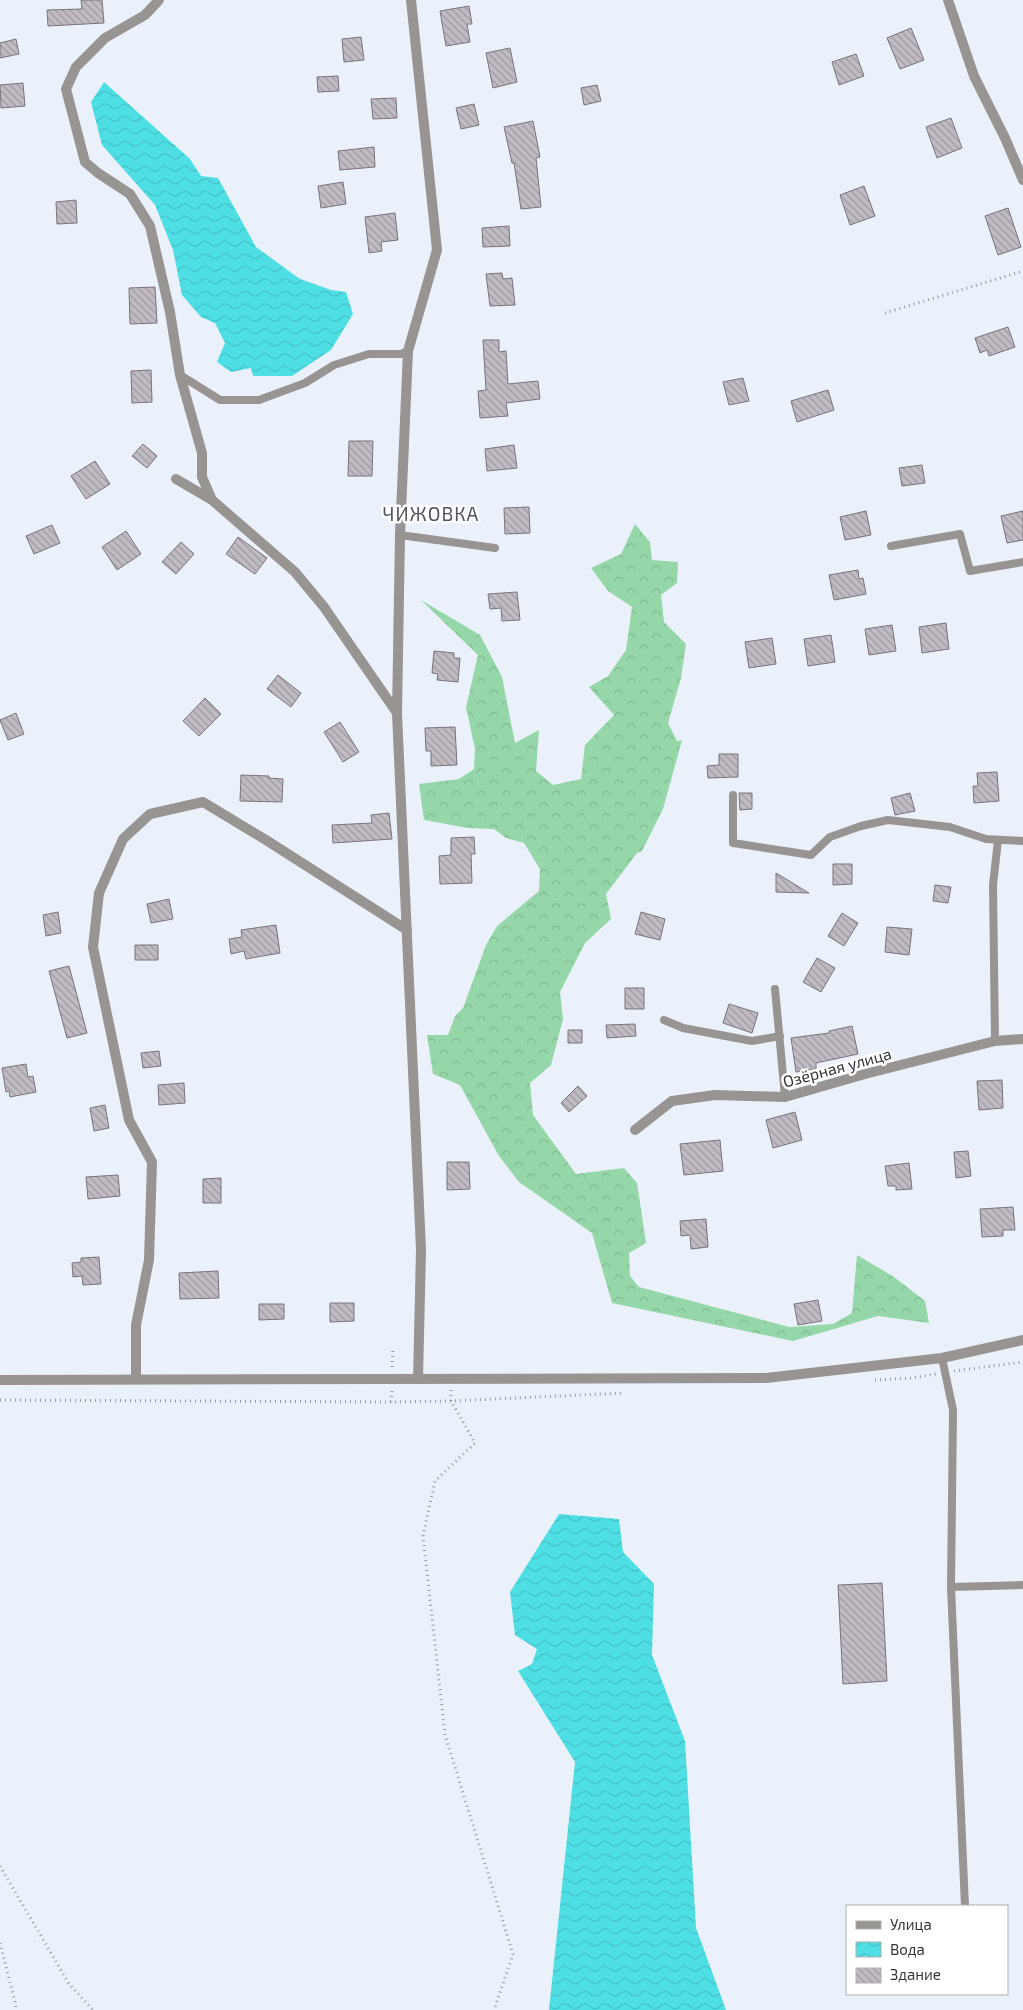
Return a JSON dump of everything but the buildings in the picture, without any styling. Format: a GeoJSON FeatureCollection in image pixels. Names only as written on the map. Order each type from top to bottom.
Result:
{"type":"FeatureCollection","features":[{"type":"Feature","properties":{"kind":"street"},"geometry":{"type":"LineString","coordinates":[[159,0],[145,15],[105,38],[76,66],[66,89],[85,162],[98,174],[130,194],[150,226],[170,312],[180,376],[202,453],[202,477],[212,500]]}},
{"type":"Feature","properties":{"kind":"street"},"geometry":{"type":"LineString","coordinates":[[411,0],[437,250],[408,352],[400,535],[396,713],[421,1250],[418,1379]]}},
{"type":"Feature","properties":{"kind":"street"},"geometry":{"type":"LineString","coordinates":[[948,0],[974,76],[1005,138],[1023,180]]}},
{"type":"Feature","properties":{"kind":"street"},"geometry":{"type":"LineString","coordinates":[[176,479],[212,500],[295,572],[324,607],[396,713]]}},
{"type":"Feature","properties":{"kind":"street"},"geometry":{"type":"LineString","coordinates":[[136,1378],[136,1325],[149,1260],[152,1162],[129,1120],[93,948],[99,893],[123,839],[150,814],[203,802],[407,930]]}},
{"type":"Feature","properties":{"kind":"street","name":"Озёрная улица"},"geometry":{"type":"LineString","coordinates":[[635,1130],[672,1101],[715,1095],[784,1098],[865,1074],[996,1041],[1023,1039]]}},
{"type":"Feature","properties":{"kind":"street"},"geometry":{"type":"LineString","coordinates":[[0,1380],[136,1378],[766,1378],[942,1358],[1023,1340]]}},
{"type":"Feature","properties":{"kind":"lane"},"geometry":{"type":"LineString","coordinates":[[180,376],[220,400],[259,400],[305,383],[334,365],[369,354],[401,354],[408,352]]}},
{"type":"Feature","properties":{"kind":"lane"},"geometry":{"type":"LineString","coordinates":[[891,546],[960,534],[970,571],[1023,562]]}},
{"type":"Feature","properties":{"kind":"lane"},"geometry":{"type":"LineString","coordinates":[[400,535],[495,548]]}},
{"type":"Feature","properties":{"kind":"lane"},"geometry":{"type":"LineString","coordinates":[[733,795],[733,843],[811,856],[830,837],[861,826],[888,820],[950,827],[986,839],[1023,842]]}},
{"type":"Feature","properties":{"kind":"lane"},"geometry":{"type":"LineString","coordinates":[[996,1041],[993,884],[998,840]]}},
{"type":"Feature","properties":{"kind":"lane"},"geometry":{"type":"LineString","coordinates":[[776,989],[784,1098]]}},
{"type":"Feature","properties":{"kind":"lane"},"geometry":{"type":"LineString","coordinates":[[664,1020],[683,1028],[752,1041],[780,1036]]}},
{"type":"Feature","properties":{"kind":"lane"},"geometry":{"type":"LineString","coordinates":[[942,1358],[953,1410],[951,1587],[965,1905]]}},
{"type":"Feature","properties":{"kind":"lane"},"geometry":{"type":"LineString","coordinates":[[951,1587],[1023,1585]]}},
{"type":"Feature","properties":{"kind":"path"},"geometry":{"type":"LineString","coordinates":[[885,313],[1023,271]]}},
{"type":"Feature","properties":{"kind":"path"},"geometry":{"type":"LineString","coordinates":[[451,1378],[451,1401],[475,1443],[435,1481],[423,1536],[445,1735],[513,1954],[494,2010]]}},
{"type":"Feature","properties":{"kind":"path"},"geometry":{"type":"LineString","coordinates":[[0,1400],[391,1402]]}},
{"type":"Feature","properties":{"kind":"path"},"geometry":{"type":"LineString","coordinates":[[0,1866],[70,1984],[93,2010]]}},
{"type":"Feature","properties":{"kind":"path"},"geometry":{"type":"LineString","coordinates":[[0,1943],[17,2010]]}},
{"type":"Feature","properties":{"kind":"green space"},"geometry":{"type":"Polygon","coordinates":[[[635,524],[650,542],[652,560],[678,562],[677,583],[661,595],[664,622],[686,644],[681,678],[668,723],[677,741],[682,740],[663,809],[642,851],[637,853],[606,894],[611,919],[585,943],[560,992],[563,1019],[551,1065],[530,1083],[533,1115],[576,1174],[624,1168],[637,1183],[646,1243],[629,1253],[630,1276],[639,1287],[789,1327],[833,1324],[852,1313],[857,1255],[894,1277],[925,1301],[929,1323],[878,1316],[793,1341],[612,1303],[592,1233],[519,1182],[499,1156],[460,1085],[433,1074],[427,1035],[448,1035],[455,1016],[463,1008],[486,945],[497,926],[539,891],[540,869],[524,843],[506,838],[494,829],[468,828],[424,820],[419,784],[459,779],[474,769],[475,749],[466,707],[478,655],[421,600],[480,635],[502,677],[515,743],[539,730],[536,771],[553,785],[581,779],[585,745],[614,715],[589,687],[608,676],[626,650],[632,607],[608,591],[591,568],[621,554],[635,524]]]}},
{"type":"Feature","properties":{"kind":"water"},"geometry":{"type":"Polygon","coordinates":[[[104,82],[190,159],[201,176],[218,178],[256,247],[300,279],[331,290],[346,292],[353,314],[331,350],[292,376],[253,376],[251,368],[231,372],[217,362],[225,343],[215,323],[201,317],[182,295],[173,250],[155,205],[102,145],[91,102],[104,82]]]}},
{"type":"Feature","properties":{"kind":"water"},"geometry":{"type":"Polygon","coordinates":[[[559,1514],[619,1519],[623,1552],[654,1584],[652,1655],[685,1741],[696,1928],[726,2010],[549,2010],[575,1762],[518,1671],[532,1664],[537,1649],[515,1635],[510,1592],[559,1514]]]}},
{"type":"Feature","properties":{"kind":"district","name":"ЧИЖОВКА"},"geometry":{"type":"Point","coordinates":[431,513]}}]}
